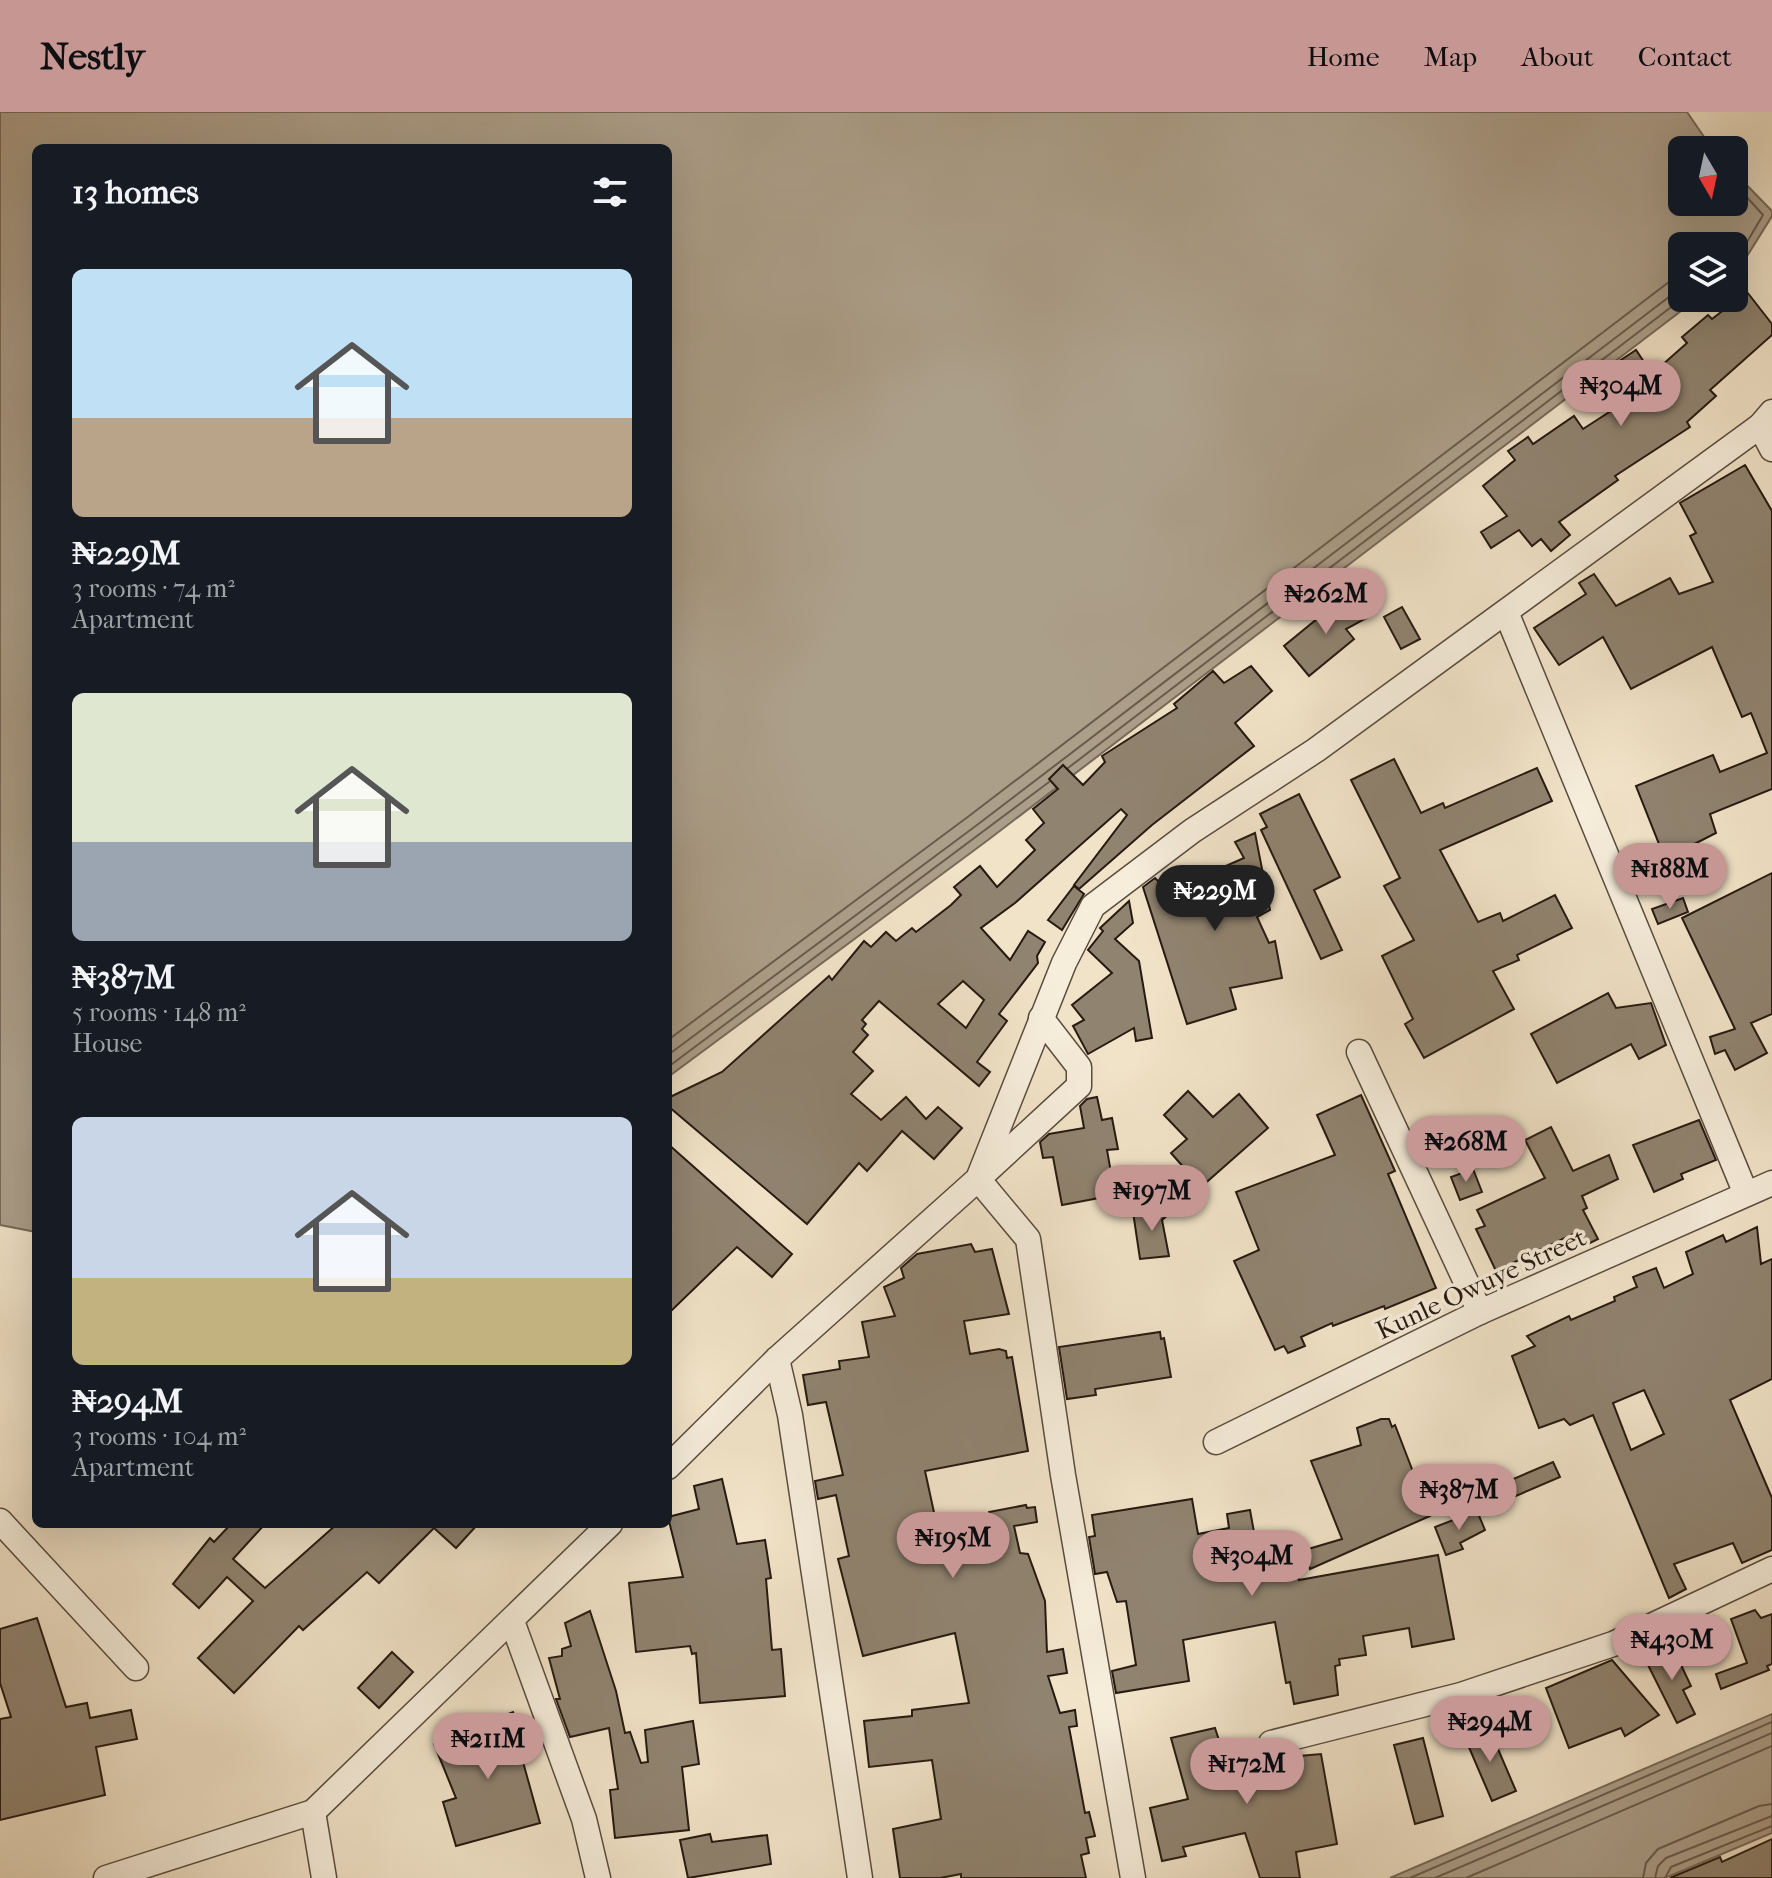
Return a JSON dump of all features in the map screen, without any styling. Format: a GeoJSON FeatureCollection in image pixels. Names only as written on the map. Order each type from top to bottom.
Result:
{"type":"FeatureCollection","features":[{"type":"Feature","properties":{"kind":"street"},"geometry":{"type":"LineString","coordinates":[[978,1179],[1041,1018],[1093,906],[1192,831],[1316,750],[1766,419],[1772,449]]}},
{"type":"Feature","properties":{"kind":"street"},"geometry":{"type":"LineString","coordinates":[[1506,612],[1746,1194]]}},
{"type":"Feature","properties":{"kind":"street"},"geometry":{"type":"LineString","coordinates":[[672,1463],[777,1359],[1079,1086],[1079,1067],[1041,1018]]}},
{"type":"Feature","properties":{"kind":"street"},"geometry":{"type":"LineString","coordinates":[[1359,1052],[1480,1312]]}},
{"type":"Feature","properties":{"kind":"street"},"geometry":{"type":"LineString","coordinates":[[978,1179],[1028,1239],[1063,1475],[1133,1878]]}},
{"type":"Feature","properties":{"kind":"street","name":"Kunle Owuye Street"},"geometry":{"type":"LineString","coordinates":[[1216,1442],[1480,1312],[1772,1183]]}},
{"type":"Feature","properties":{"kind":"street"},"geometry":{"type":"LineString","coordinates":[[777,1359],[790,1415],[860,1878]]}},
{"type":"Feature","properties":{"kind":"street"},"geometry":{"type":"LineString","coordinates":[[0,1521],[136,1668]]}},
{"type":"Feature","properties":{"kind":"street"},"geometry":{"type":"LineString","coordinates":[[106,1878],[313,1812],[606,1528]]}},
{"type":"Feature","properties":{"kind":"street"},"geometry":{"type":"LineString","coordinates":[[1271,1743],[1461,1695],[1613,1644],[1772,1569]]}},
{"type":"Feature","properties":{"kind":"street"},"geometry":{"type":"LineString","coordinates":[[512,1621],[584,1819],[598,1878]]}},
{"type":"Feature","properties":{"kind":"street"},"geometry":{"type":"LineString","coordinates":[[313,1812],[324,1878]]}},
{"type":"Feature","properties":{"kind":"water"},"geometry":{"type":"Polygon","coordinates":[[[0,112],[1687,112],[1703,136],[1668,136],[1668,216],[1748,216],[1748,186],[1772,211],[1772,216],[1748,255],[1748,232],[1668,232],[1668,312],[1680,312],[988,840],[672,1074],[672,144],[32,144],[32,1231],[0,1225],[0,112]]]}},
{"type":"Feature","properties":{"kind":"water"},"geometry":{"type":"Polygon","coordinates":[[[1772,1714],[1772,1833],[1665,1878],[1390,1878],[1772,1714]]]}},
{"type":"Feature","properties":{"kind":"building"},"geometry":{"type":"Polygon","coordinates":[[[1748,293],[1772,324],[1772,335],[1710,390],[1716,396],[1687,422],[1690,427],[1615,476],[1618,480],[1559,522],[1570,535],[1551,551],[1541,539],[1532,546],[1519,530],[1491,548],[1481,532],[1507,516],[1483,486],[1515,460],[1508,451],[1528,437],[1533,444],[1574,416],[1583,429],[1634,396],[1612,366],[1636,350],[1652,374],[1687,343],[1682,337],[1708,315],[1712,319],[1721,312],[1748,312],[1748,293]]]}},
{"type":"Feature","properties":{"kind":"building"},"geometry":{"type":"Polygon","coordinates":[[[1745,465],[1772,511],[1772,789],[1710,814],[1716,833],[1665,859],[1636,786],[1713,755],[1720,772],[1767,753],[1751,713],[1742,717],[1712,647],[1631,689],[1603,637],[1559,665],[1534,628],[1586,594],[1579,583],[1594,574],[1616,606],[1670,578],[1679,594],[1713,582],[1690,536],[1696,533],[1680,503],[1745,465]]]}},
{"type":"Feature","properties":{"kind":"building"},"geometry":{"type":"Polygon","coordinates":[[[1359,596],[1370,616],[1346,629],[1354,639],[1309,676],[1284,646],[1329,609],[1331,611],[1359,596]]]}},
{"type":"Feature","properties":{"kind":"building"},"geometry":{"type":"Polygon","coordinates":[[[1402,607],[1420,639],[1401,649],[1384,617],[1402,607]]]}},
{"type":"Feature","properties":{"kind":"building"},"geometry":{"type":"Polygon","coordinates":[[[1251,666],[1272,691],[1235,723],[1254,746],[1152,825],[1079,889],[1074,885],[1127,815],[1121,809],[1015,903],[981,928],[1010,960],[1028,931],[1045,942],[1037,956],[1038,963],[999,1014],[1007,1021],[977,1062],[990,1072],[979,1086],[879,1001],[862,1020],[866,1024],[862,1029],[868,1035],[853,1052],[873,1071],[851,1094],[881,1120],[906,1097],[926,1119],[938,1107],[962,1128],[934,1159],[902,1131],[867,1171],[859,1163],[807,1224],[672,1109],[672,1096],[722,1072],[829,976],[832,980],[864,941],[871,947],[886,932],[896,941],[912,928],[916,932],[961,895],[954,887],[980,866],[997,887],[1035,850],[1026,840],[1044,823],[1033,809],[1058,789],[1049,779],[1063,765],[1083,785],[1105,762],[1102,756],[1177,708],[1174,704],[1213,671],[1224,683],[1251,666]],[[963,981],[938,1004],[966,1028],[984,1000],[963,981]]]}},
{"type":"Feature","properties":{"kind":"building"},"geometry":{"type":"Polygon","coordinates":[[[1394,759],[1421,813],[1443,803],[1445,808],[1537,768],[1552,801],[1440,850],[1478,922],[1500,913],[1503,921],[1555,895],[1572,928],[1517,955],[1519,960],[1493,971],[1514,1009],[1424,1058],[1405,1024],[1413,1019],[1382,956],[1414,940],[1384,886],[1400,878],[1351,780],[1394,759]]]}},
{"type":"Feature","properties":{"kind":"building"},"geometry":{"type":"Polygon","coordinates":[[[1299,794],[1340,877],[1314,890],[1342,950],[1321,959],[1261,830],[1267,827],[1260,814],[1299,794]]]}},
{"type":"Feature","properties":{"kind":"building"},"geometry":{"type":"Polygon","coordinates":[[[1255,833],[1270,910],[1257,917],[1269,943],[1275,941],[1282,978],[1230,988],[1236,1009],[1187,1024],[1143,887],[1155,878],[1159,882],[1187,870],[1192,881],[1244,858],[1235,842],[1255,833]]]}},
{"type":"Feature","properties":{"kind":"building"},"geometry":{"type":"Polygon","coordinates":[[[1772,873],[1772,1014],[1751,1023],[1767,1053],[1735,1070],[1725,1050],[1715,1054],[1710,1037],[1735,1029],[1682,918],[1772,873]]]}},
{"type":"Feature","properties":{"kind":"building"},"geometry":{"type":"Polygon","coordinates":[[[1074,886],[1084,894],[1062,930],[1048,920],[1074,886]]]}},
{"type":"Feature","properties":{"kind":"building"},"geometry":{"type":"Polygon","coordinates":[[[1683,898],[1688,912],[1658,924],[1652,909],[1683,898]]]}},
{"type":"Feature","properties":{"kind":"building"},"geometry":{"type":"Polygon","coordinates":[[[1129,901],[1133,923],[1115,939],[1139,961],[1152,1038],[1136,1041],[1134,1028],[1088,1054],[1073,1026],[1084,1020],[1072,1005],[1112,973],[1088,950],[1103,931],[1100,928],[1129,901]]]}},
{"type":"Feature","properties":{"kind":"building"},"geometry":{"type":"Polygon","coordinates":[[[1608,993],[1616,1008],[1651,1003],[1666,1045],[1639,1059],[1631,1044],[1557,1083],[1531,1034],[1608,993]]]}},
{"type":"Feature","properties":{"kind":"building"},"geometry":{"type":"Polygon","coordinates":[[[1188,1091],[1213,1117],[1239,1094],[1268,1128],[1201,1187],[1171,1153],[1187,1139],[1164,1115],[1188,1091]]]}},
{"type":"Feature","properties":{"kind":"building"},"geometry":{"type":"Polygon","coordinates":[[[1361,1095],[1395,1171],[1388,1174],[1436,1288],[1385,1309],[1384,1306],[1333,1326],[1332,1323],[1301,1337],[1305,1346],[1288,1353],[1284,1346],[1275,1350],[1234,1261],[1259,1250],[1236,1192],[1335,1155],[1317,1115],[1361,1095]]]}},
{"type":"Feature","properties":{"kind":"building"},"geometry":{"type":"Polygon","coordinates":[[[1097,1097],[1102,1120],[1112,1118],[1118,1149],[1107,1150],[1115,1195],[1062,1205],[1053,1157],[1043,1158],[1040,1142],[1049,1134],[1084,1128],[1080,1106],[1087,1099],[1097,1097]]]}},
{"type":"Feature","properties":{"kind":"building"},"geometry":{"type":"Polygon","coordinates":[[[1699,1120],[1716,1160],[1681,1174],[1683,1179],[1654,1192],[1633,1145],[1699,1120]]]}},
{"type":"Feature","properties":{"kind":"building"},"geometry":{"type":"Polygon","coordinates":[[[1551,1127],[1573,1171],[1609,1155],[1618,1179],[1582,1196],[1587,1208],[1583,1210],[1598,1239],[1584,1246],[1577,1232],[1496,1271],[1476,1229],[1485,1226],[1477,1210],[1545,1178],[1525,1140],[1551,1127]]]}},
{"type":"Feature","properties":{"kind":"building"},"geometry":{"type":"Polygon","coordinates":[[[672,1148],[792,1254],[772,1277],[737,1247],[672,1310],[672,1148]]]}},
{"type":"Feature","properties":{"kind":"building"},"geometry":{"type":"Polygon","coordinates":[[[1473,1169],[1482,1192],[1460,1200],[1451,1177],[1473,1169]]]}},
{"type":"Feature","properties":{"kind":"building"},"geometry":{"type":"Polygon","coordinates":[[[1177,1207],[1162,1220],[1169,1256],[1140,1259],[1133,1212],[1177,1207]]]}},
{"type":"Feature","properties":{"kind":"building"},"geometry":{"type":"Polygon","coordinates":[[[1757,1227],[1761,1264],[1772,1259],[1772,1379],[1730,1400],[1772,1498],[1772,1550],[1742,1563],[1733,1543],[1674,1564],[1686,1589],[1669,1598],[1593,1415],[1570,1425],[1564,1419],[1539,1428],[1512,1356],[1535,1346],[1527,1336],[1569,1316],[1571,1320],[1615,1301],[1614,1297],[1637,1287],[1633,1277],[1656,1268],[1664,1288],[1693,1274],[1686,1252],[1723,1235],[1726,1242],[1757,1227]],[[1644,1390],[1613,1403],[1631,1450],[1664,1434],[1644,1390]]]}},
{"type":"Feature","properties":{"kind":"building"},"geometry":{"type":"Polygon","coordinates":[[[971,1244],[975,1252],[992,1249],[1009,1314],[964,1321],[970,1354],[999,1349],[1006,1351],[1007,1358],[1012,1357],[1028,1451],[925,1471],[940,1540],[993,1530],[989,1512],[1026,1505],[1027,1508],[1035,1507],[1037,1522],[1014,1526],[1020,1553],[1028,1554],[1045,1601],[1047,1652],[1063,1649],[1067,1673],[1048,1676],[1060,1713],[1075,1710],[1077,1726],[1069,1727],[1085,1813],[1089,1812],[1095,1836],[1086,1838],[1089,1853],[1081,1855],[1086,1878],[961,1878],[961,1874],[940,1878],[900,1878],[893,1829],[941,1819],[932,1760],[869,1767],[864,1721],[912,1716],[912,1710],[969,1703],[955,1633],[863,1656],[838,1559],[849,1556],[836,1495],[818,1499],[815,1481],[843,1475],[826,1402],[808,1405],[803,1375],[840,1369],[839,1361],[869,1357],[862,1322],[895,1316],[884,1287],[904,1278],[901,1268],[917,1254],[971,1244]]]}},
{"type":"Feature","properties":{"kind":"building"},"geometry":{"type":"Polygon","coordinates":[[[1160,1332],[1161,1339],[1164,1338],[1171,1377],[1095,1389],[1096,1395],[1067,1399],[1059,1347],[1160,1332]]]}},
{"type":"Feature","properties":{"kind":"building"},"geometry":{"type":"Polygon","coordinates":[[[1389,1419],[1392,1427],[1395,1425],[1430,1516],[1310,1569],[1305,1550],[1342,1539],[1311,1461],[1361,1445],[1357,1428],[1389,1419]]]}},
{"type":"Feature","properties":{"kind":"building"},"geometry":{"type":"Polygon","coordinates":[[[1553,1462],[1560,1477],[1483,1510],[1476,1495],[1553,1462]]]}},
{"type":"Feature","properties":{"kind":"building"},"geometry":{"type":"Polygon","coordinates":[[[722,1479],[737,1544],[765,1540],[771,1578],[766,1579],[772,1650],[781,1649],[785,1696],[700,1703],[696,1653],[692,1654],[690,1646],[636,1652],[629,1583],[683,1577],[671,1528],[672,1516],[699,1509],[694,1486],[722,1479]]]}},
{"type":"Feature","properties":{"kind":"building"},"geometry":{"type":"Polygon","coordinates":[[[1192,1499],[1198,1534],[1229,1528],[1227,1514],[1250,1510],[1261,1571],[1293,1561],[1299,1580],[1438,1555],[1454,1639],[1412,1647],[1409,1628],[1363,1636],[1366,1655],[1339,1659],[1340,1665],[1335,1666],[1338,1695],[1294,1704],[1290,1682],[1286,1683],[1275,1622],[1183,1640],[1189,1681],[1116,1693],[1112,1671],[1136,1665],[1126,1601],[1117,1602],[1107,1572],[1095,1574],[1089,1537],[1095,1536],[1092,1515],[1192,1499]]]}},
{"type":"Feature","properties":{"kind":"building"},"geometry":{"type":"Polygon","coordinates":[[[1477,1511],[1485,1530],[1460,1543],[1463,1549],[1446,1555],[1435,1527],[1477,1511]]]}},
{"type":"Feature","properties":{"kind":"building"},"geometry":{"type":"Polygon","coordinates":[[[227,1528],[261,1528],[233,1559],[265,1588],[332,1528],[434,1528],[379,1583],[367,1572],[303,1630],[299,1626],[234,1693],[198,1658],[253,1601],[227,1577],[199,1608],[173,1584],[210,1538],[214,1542],[227,1528]]]}},
{"type":"Feature","properties":{"kind":"building"},"geometry":{"type":"Polygon","coordinates":[[[434,1528],[474,1528],[456,1548],[434,1528]]]}},
{"type":"Feature","properties":{"kind":"building"},"geometry":{"type":"Polygon","coordinates":[[[1755,1610],[1761,1618],[1772,1614],[1772,1664],[1767,1666],[1769,1670],[1721,1689],[1716,1674],[1747,1663],[1731,1619],[1755,1610]]]}},
{"type":"Feature","properties":{"kind":"building"},"geometry":{"type":"Polygon","coordinates":[[[590,1611],[616,1691],[625,1733],[630,1732],[641,1763],[648,1762],[645,1730],[693,1721],[699,1764],[682,1767],[689,1830],[615,1838],[610,1790],[618,1789],[609,1728],[570,1737],[556,1699],[560,1699],[549,1658],[562,1656],[562,1649],[571,1646],[565,1623],[590,1611]]]}},
{"type":"Feature","properties":{"kind":"building"},"geometry":{"type":"Polygon","coordinates":[[[37,1618],[66,1707],[87,1703],[90,1718],[131,1710],[137,1739],[96,1747],[105,1795],[0,1820],[0,1719],[11,1717],[0,1683],[0,1629],[37,1618]]]}},
{"type":"Feature","properties":{"kind":"building"},"geometry":{"type":"Polygon","coordinates":[[[1672,1646],[1691,1686],[1683,1690],[1695,1714],[1677,1723],[1645,1659],[1672,1646]]]}},
{"type":"Feature","properties":{"kind":"building"},"geometry":{"type":"Polygon","coordinates":[[[392,1652],[413,1672],[379,1708],[358,1688],[392,1652]]]}},
{"type":"Feature","properties":{"kind":"building"},"geometry":{"type":"Polygon","coordinates":[[[1612,1660],[1659,1715],[1625,1736],[1621,1728],[1569,1748],[1546,1688],[1612,1660]]]}},
{"type":"Feature","properties":{"kind":"building"},"geometry":{"type":"Polygon","coordinates":[[[513,1712],[532,1759],[523,1762],[540,1823],[456,1846],[443,1802],[456,1798],[434,1744],[513,1712]]]}},
{"type":"Feature","properties":{"kind":"building"},"geometry":{"type":"Polygon","coordinates":[[[1215,1728],[1229,1771],[1248,1758],[1286,1767],[1288,1757],[1321,1754],[1337,1844],[1296,1852],[1300,1878],[1260,1878],[1245,1833],[1183,1847],[1186,1856],[1162,1861],[1150,1808],[1188,1799],[1171,1738],[1215,1728]]]}},
{"type":"Feature","properties":{"kind":"building"},"geometry":{"type":"Polygon","coordinates":[[[1489,1728],[1516,1791],[1492,1801],[1465,1738],[1489,1728]]]}},
{"type":"Feature","properties":{"kind":"building"},"geometry":{"type":"Polygon","coordinates":[[[1423,1738],[1443,1816],[1415,1824],[1394,1745],[1423,1738]]]}},
{"type":"Feature","properties":{"kind":"building"},"geometry":{"type":"Polygon","coordinates":[[[710,1834],[712,1842],[767,1835],[771,1864],[688,1878],[680,1840],[710,1834]]]}},
{"type":"Feature","properties":{"kind":"building"},"geometry":{"type":"Polygon","coordinates":[[[1772,1839],[1772,1878],[1670,1878],[1720,1857],[1722,1862],[1772,1839]]]}}]}
